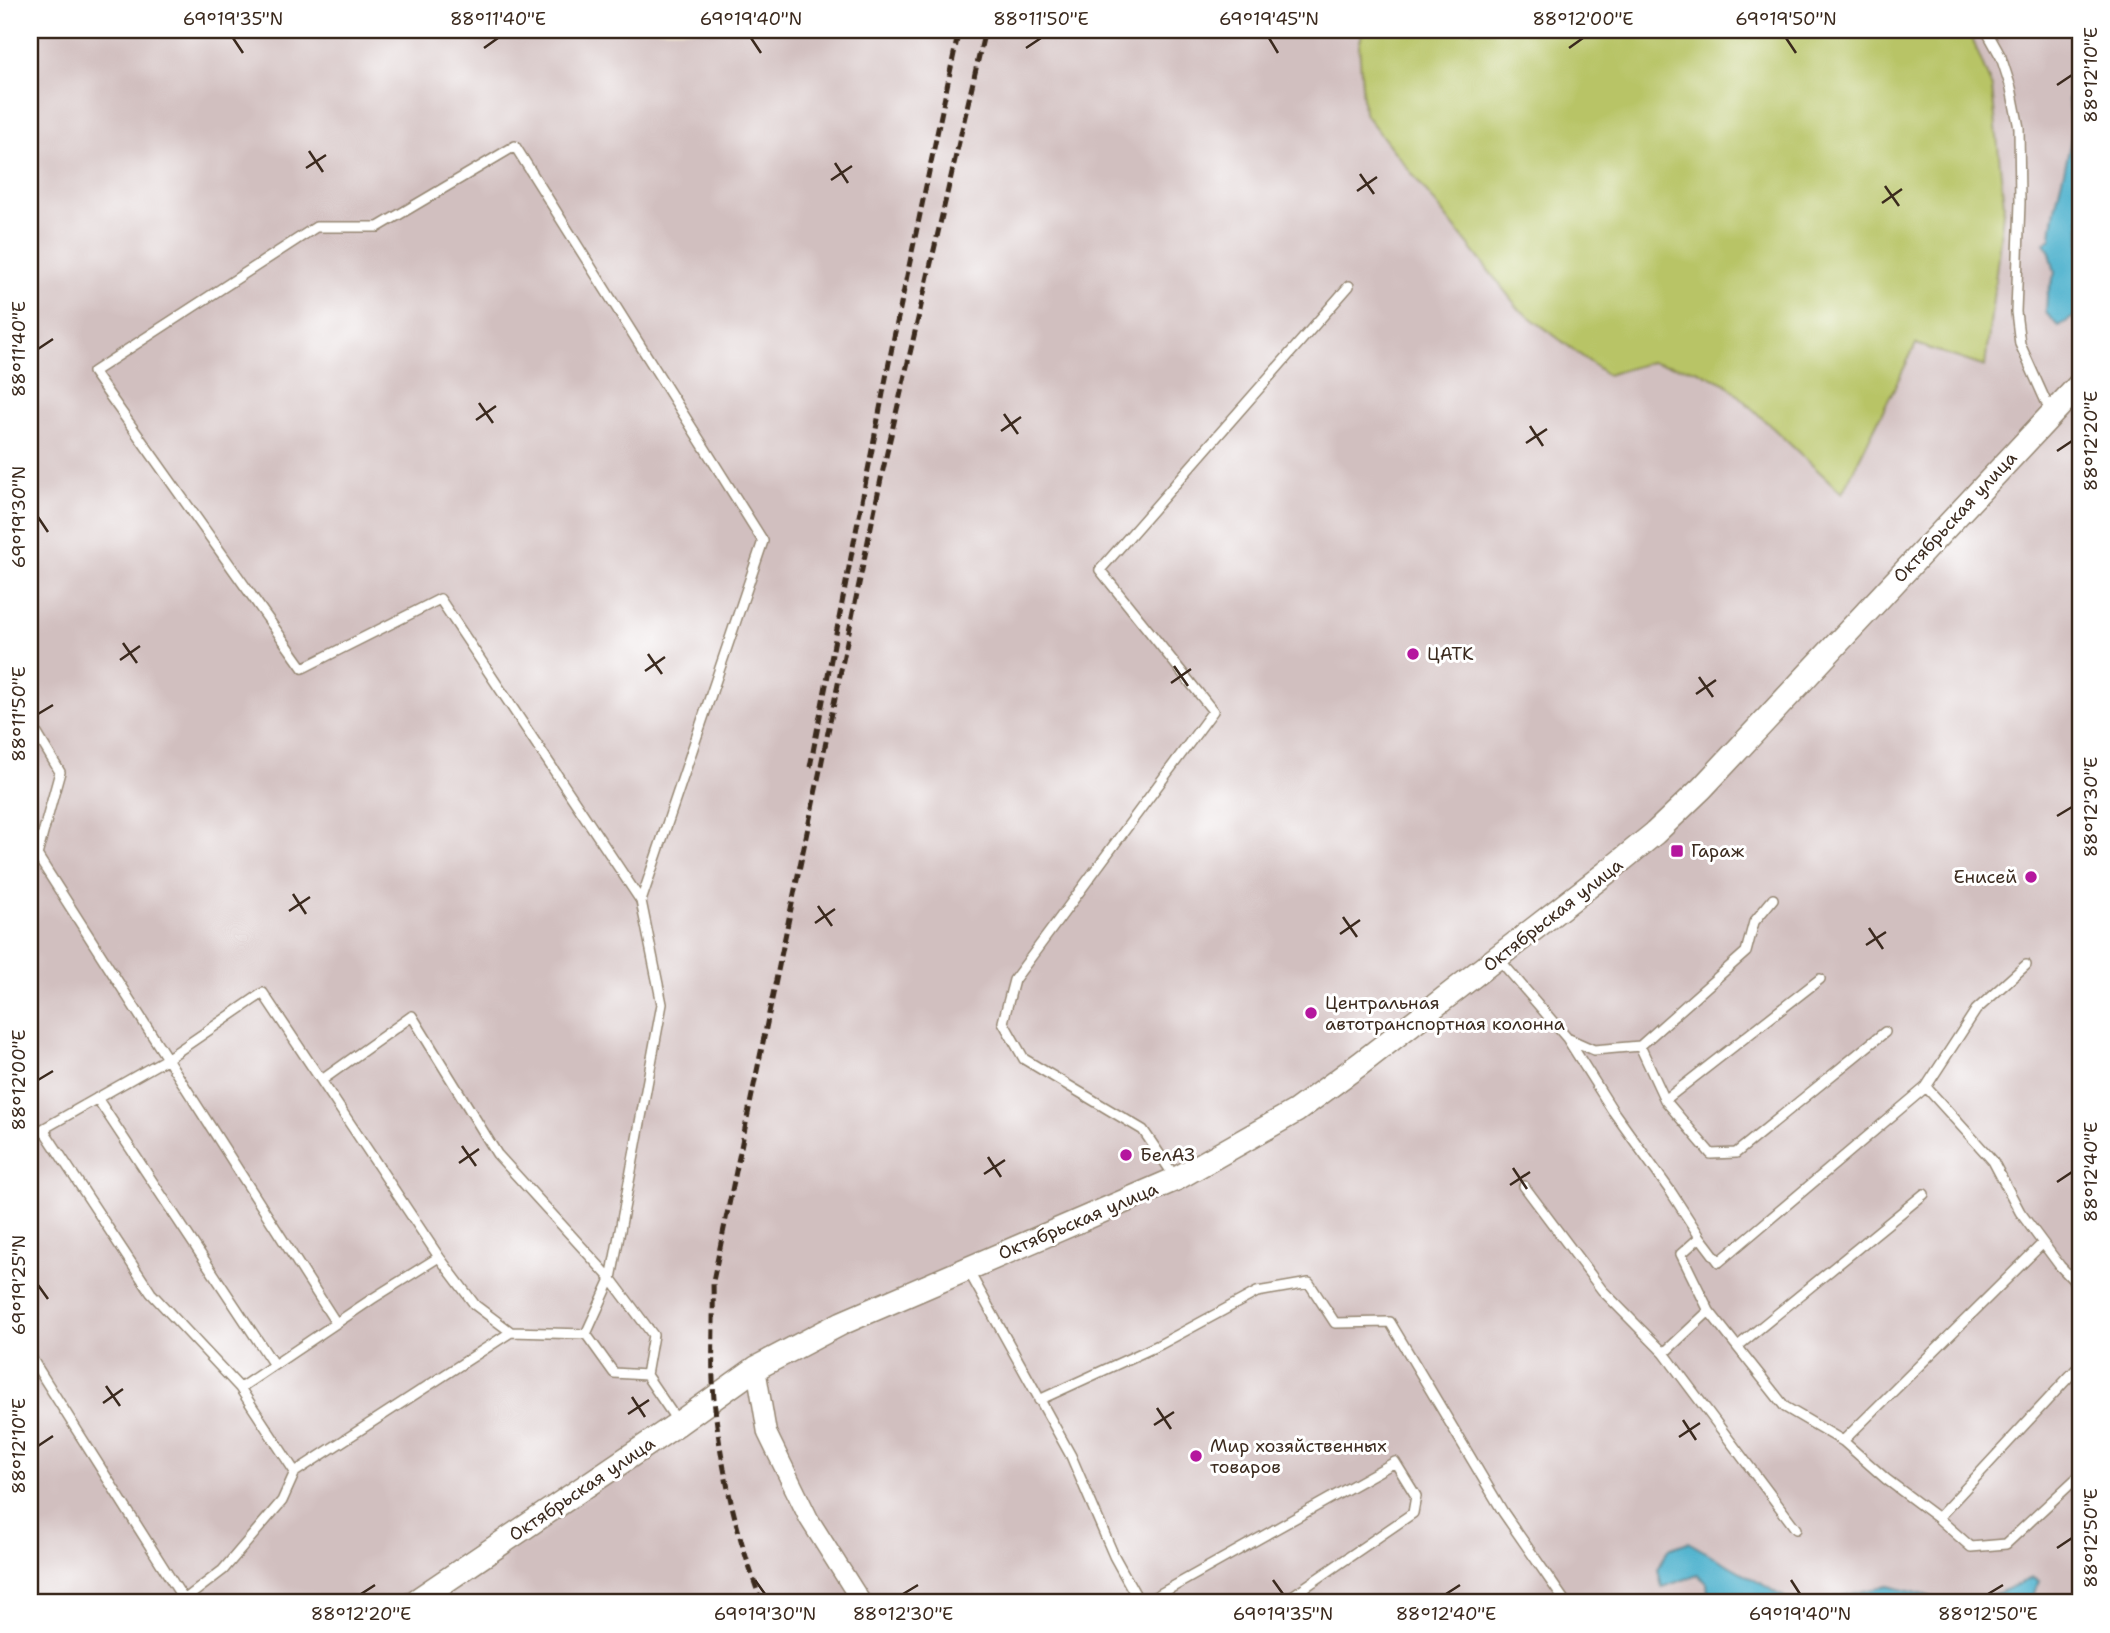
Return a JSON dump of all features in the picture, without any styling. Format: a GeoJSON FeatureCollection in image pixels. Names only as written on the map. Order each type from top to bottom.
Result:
{"type":"FeatureCollection","features":[{"type":"Feature","properties":{"kind":"street","name":"Октябрьская улица"},"geometry":{"type":"LineString","coordinates":[[413,1603],[756,1368],[842,1323],[1176,1179],[1296,1111],[1499,958],[1655,833],[1702,788],[2080,384]]}},
{"type":"Feature","properties":{"kind":"street"},"geometry":{"type":"LineString","coordinates":[[756,1368],[768,1433],[809,1518],[862,1603]]}},
{"type":"Feature","properties":{"kind":"lane"},"geometry":{"type":"LineString","coordinates":[[1986,30],[2001,57],[2008,77],[2019,128],[2020,202],[2016,312],[2020,344],[2051,415]]}},
{"type":"Feature","properties":{"kind":"lane"},"geometry":{"type":"LineString","coordinates":[[586,1334],[611,1279],[662,1004],[641,901],[440,599],[303,668],[93,372],[316,227],[378,227],[515,146],[762,541],[641,901]]}},
{"type":"Feature","properties":{"kind":"lane"},"geometry":{"type":"LineString","coordinates":[[1176,1179],[1143,1130],[1024,1059],[1003,1022],[1014,980],[1213,711],[1100,570],[1349,286]]}},
{"type":"Feature","properties":{"kind":"lane"},"geometry":{"type":"LineString","coordinates":[[30,722],[60,772],[37,855],[336,1323]]}},
{"type":"Feature","properties":{"kind":"lane"},"geometry":{"type":"LineString","coordinates":[[1567,1038],[1594,1050],[1640,1046],[1746,952],[1754,922],[1773,899]]}},
{"type":"Feature","properties":{"kind":"lane"},"geometry":{"type":"LineString","coordinates":[[1499,958],[1567,1038],[1613,1111],[1719,1262],[1926,1087],[1976,1010],[2026,965]]}},
{"type":"Feature","properties":{"kind":"lane"},"geometry":{"type":"LineString","coordinates":[[1665,1100],[1820,979]]}},
{"type":"Feature","properties":{"kind":"lane"},"geometry":{"type":"LineString","coordinates":[[30,1139],[168,1058],[263,993],[439,1257],[475,1305],[511,1332]]}},
{"type":"Feature","properties":{"kind":"lane"},"geometry":{"type":"LineString","coordinates":[[322,1080],[412,1016],[498,1154],[611,1279],[653,1335],[646,1375],[679,1423]]}},
{"type":"Feature","properties":{"kind":"lane"},"geometry":{"type":"LineString","coordinates":[[1640,1046],[1665,1100],[1711,1154],[1736,1153],[1885,1032]]}},
{"type":"Feature","properties":{"kind":"lane"},"geometry":{"type":"LineString","coordinates":[[1926,1087],[1993,1161],[2020,1212],[2060,1266],[2080,1287]]}},
{"type":"Feature","properties":{"kind":"lane"},"geometry":{"type":"LineString","coordinates":[[97,1098],[274,1365]]}},
{"type":"Feature","properties":{"kind":"lane"},"geometry":{"type":"LineString","coordinates":[[43,1129],[151,1293],[240,1388],[295,1472]]}},
{"type":"Feature","properties":{"kind":"lane"},"geometry":{"type":"LineString","coordinates":[[1524,1186],[1602,1290],[1664,1353],[1796,1529]]}},
{"type":"Feature","properties":{"kind":"lane"},"geometry":{"type":"LineString","coordinates":[[1738,1346],[1924,1194]]}},
{"type":"Feature","properties":{"kind":"lane"},"geometry":{"type":"LineString","coordinates":[[1700,1237],[1681,1254],[1709,1311],[1785,1407],[1843,1441],[1970,1547],[2006,1544],[2080,1475]]}},
{"type":"Feature","properties":{"kind":"lane"},"geometry":{"type":"LineString","coordinates":[[1843,1441],[2043,1243]]}},
{"type":"Feature","properties":{"kind":"lane"},"geometry":{"type":"LineString","coordinates":[[240,1388],[439,1257]]}},
{"type":"Feature","properties":{"kind":"lane"},"geometry":{"type":"LineString","coordinates":[[967,1268],[1071,1456],[1114,1556],[1142,1603],[1395,1462],[1416,1496],[1413,1513],[1282,1603]]}},
{"type":"Feature","properties":{"kind":"lane"},"geometry":{"type":"LineString","coordinates":[[1039,1400],[1161,1344],[1257,1292],[1309,1283],[1335,1323],[1390,1322],[1503,1512],[1566,1603]]}},
{"type":"Feature","properties":{"kind":"lane"},"geometry":{"type":"LineString","coordinates":[[1664,1353],[1709,1311]]}},
{"type":"Feature","properties":{"kind":"lane"},"geometry":{"type":"LineString","coordinates":[[30,1356],[182,1602],[223,1570],[282,1501],[295,1472],[511,1332],[586,1334]]}},
{"type":"Feature","properties":{"kind":"lane"},"geometry":{"type":"LineString","coordinates":[[586,1334],[614,1373],[646,1375]]}},
{"type":"Feature","properties":{"kind":"lane"},"geometry":{"type":"LineString","coordinates":[[1938,1518],[2080,1364]]}},
{"type":"Feature","properties":{"kind":"shaded area"},"geometry":{"type":"Polygon","coordinates":[[[30,30],[2080,30],[2080,1603],[30,1603],[30,30]]]}},
{"type":"Feature","properties":{"kind":"green space"},"geometry":{"type":"Polygon","coordinates":[[[1363,30],[1965,30],[1972,38],[1992,88],[2004,204],[1985,367],[1916,344],[1842,493],[1726,384],[1696,370],[1651,362],[1607,375],[1519,309],[1364,113],[1359,45],[1363,30]]]}},
{"type":"Feature","properties":{"kind":"water"},"geometry":{"type":"Polygon","coordinates":[[[2080,85],[2080,313],[2059,326],[2046,313],[2047,295],[2055,273],[2050,252],[2044,243],[2051,238],[2070,144],[2072,123],[2068,98],[2080,85]]]}},
{"type":"Feature","properties":{"kind":"water"},"geometry":{"type":"Polygon","coordinates":[[[1688,1542],[1795,1603],[1700,1603],[1708,1594],[1707,1583],[1698,1575],[1662,1587],[1658,1569],[1668,1549],[1688,1542]]]}},
{"type":"Feature","properties":{"kind":"water"},"geometry":{"type":"Polygon","coordinates":[[[2032,1578],[2039,1581],[2030,1603],[1960,1603],[1979,1601],[2032,1578]]]}},
{"type":"Feature","properties":{"kind":"water"},"geometry":{"type":"Polygon","coordinates":[[[1888,1586],[1959,1603],[1807,1603],[1888,1586]]]}},
{"type":"Feature","properties":{"kind":"railway"},"geometry":{"type":"LineString","coordinates":[[810,767],[894,337],[959,30]]}},
{"type":"Feature","properties":{"kind":"railway"},"geometry":{"type":"LineString","coordinates":[[762,1603],[738,1528],[721,1452],[713,1384],[713,1281],[882,474],[985,30]]}},
{"type":"Feature","properties":{"kind":"place","name":"ЦАТК"},"geometry":{"type":"Point","coordinates":[1413,654]}},
{"type":"Feature","properties":{"kind":"place","name":"Гараж"},"geometry":{"type":"Point","coordinates":[1677,851]}},
{"type":"Feature","properties":{"kind":"place","name":"Енисей"},"geometry":{"type":"Point","coordinates":[2031,877]}},
{"type":"Feature","properties":{"kind":"place","name":"Центральная автотранспортная колонна"},"geometry":{"type":"Point","coordinates":[1311,1013]}},
{"type":"Feature","properties":{"kind":"place","name":"БелАЗ"},"geometry":{"type":"Point","coordinates":[1126,1155]}},
{"type":"Feature","properties":{"kind":"place","name":"Мир хозяйственных товаров"},"geometry":{"type":"Point","coordinates":[1196,1456]}}]}
